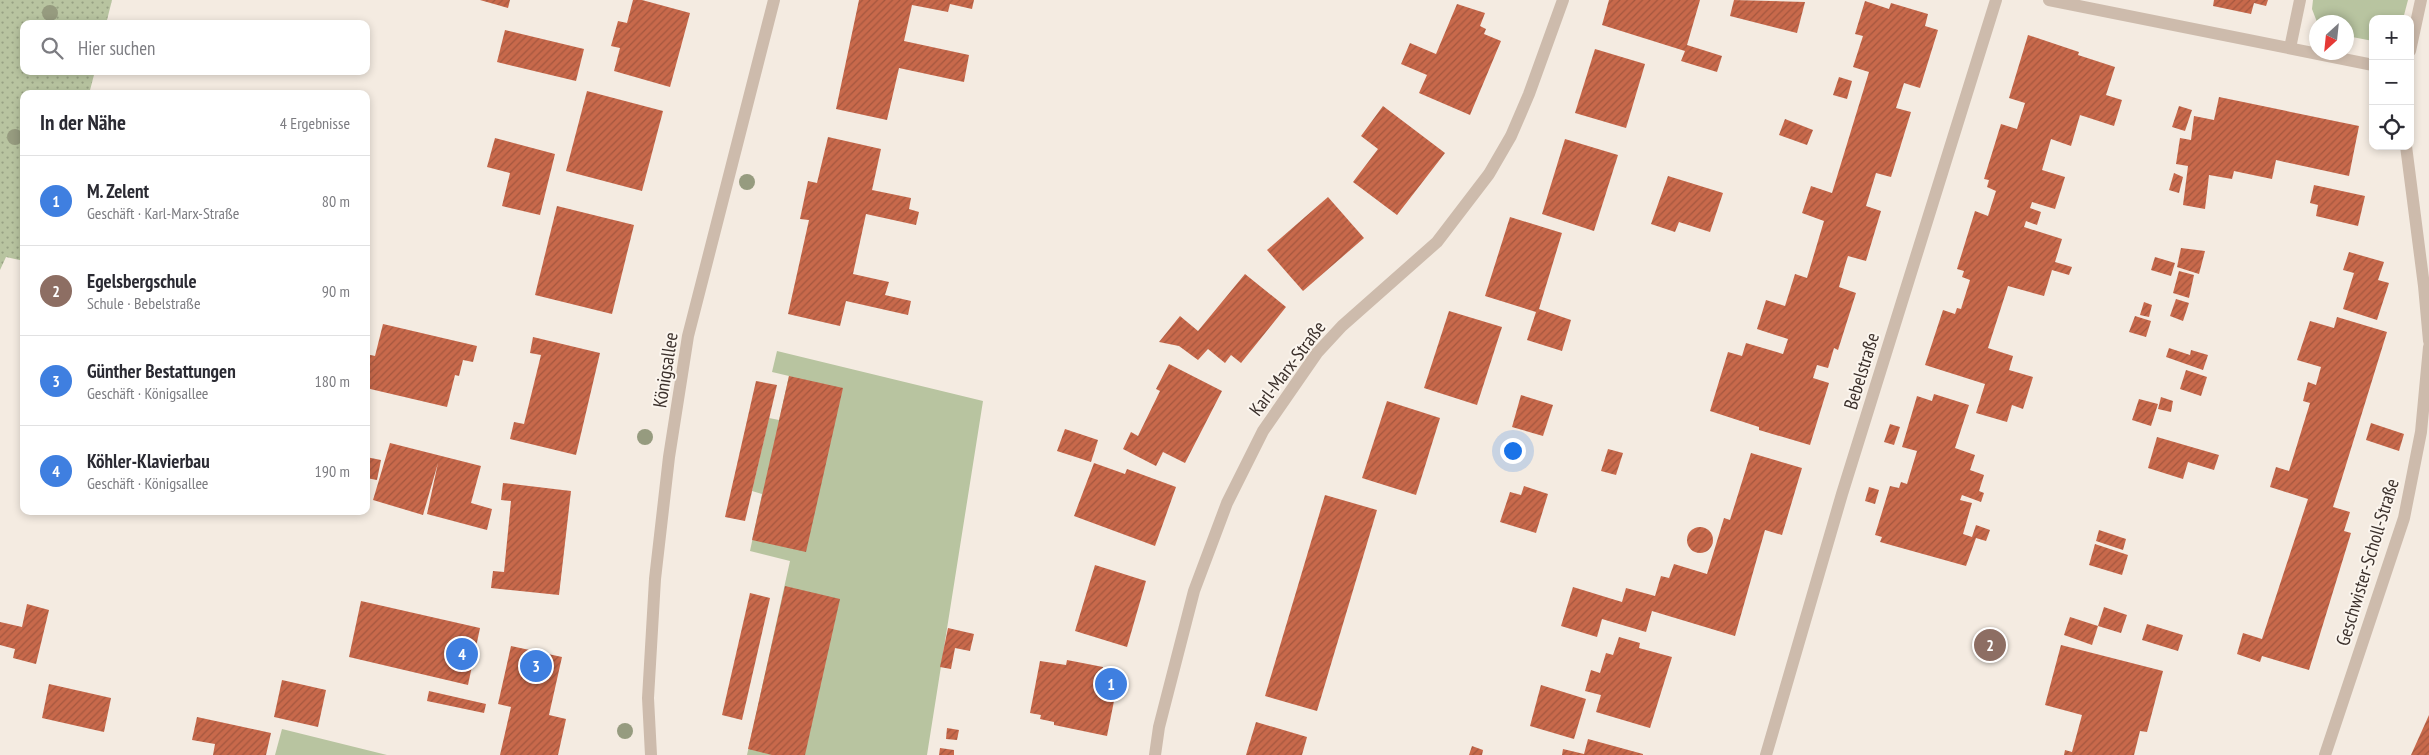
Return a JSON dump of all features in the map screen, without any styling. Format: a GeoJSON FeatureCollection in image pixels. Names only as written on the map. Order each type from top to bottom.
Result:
{"type":"FeatureCollection","features":[{"type":"Feature","properties":{"kind":"street","name":"Königsallee"},"geometry":{"type":"LineString","coordinates":[[651,755],[648,698],[655,579],[669,457],[688,336],[774,0]]}},
{"type":"Feature","properties":{"kind":"street","name":"Karl-Marx-Straße"},"geometry":{"type":"LineString","coordinates":[[1155,755],[1160,727],[1194,591],[1227,504],[1263,431],[1317,353],[1342,326],[1437,242],[1479,188],[1511,136],[1529,94],[1563,0]]}},
{"type":"Feature","properties":{"kind":"street","name":"Bebelstraße"},"geometry":{"type":"LineString","coordinates":[[1766,755],[1842,494],[1996,0]]}},
{"type":"Feature","properties":{"kind":"street"},"geometry":{"type":"LineString","coordinates":[[2049,0],[2369,64]]}},
{"type":"Feature","properties":{"kind":"street"},"geometry":{"type":"LineString","coordinates":[[2290,48],[2300,0]]}},
{"type":"Feature","properties":{"kind":"street"},"geometry":{"type":"LineString","coordinates":[[2414,32],[2421,0]]}},
{"type":"Feature","properties":{"kind":"street"},"geometry":{"type":"LineString","coordinates":[[2407,150],[2429,341]]}},
{"type":"Feature","properties":{"kind":"street","name":"Geschwister-Scholl-Straße"},"geometry":{"type":"LineString","coordinates":[[2325,755],[2404,518],[2421,432],[2429,346]]}},
{"type":"Feature","properties":{"kind":"green space"},"geometry":{"type":"Polygon","coordinates":[[[0,0],[112,0],[107,20],[20,20],[20,75],[94,75],[90,90],[20,90],[20,260],[6,257],[0,270],[0,0]]]}},
{"type":"Feature","properties":{"kind":"green space"},"geometry":{"type":"Polygon","coordinates":[[[2313,0],[2408,0],[2404,15],[2369,15],[2369,40],[2354,37],[2354,15],[2314,15],[2312,9],[2313,0]]]}},
{"type":"Feature","properties":{"kind":"green space"},"geometry":{"type":"Polygon","coordinates":[[[777,351],[983,401],[927,755],[747,755],[790,561],[750,551],[762,494],[752,491],[769,418],[779,420],[789,376],[772,372],[777,351]]]}},
{"type":"Feature","properties":{"kind":"green space"},"geometry":{"type":"Polygon","coordinates":[[[282,729],[387,755],[275,755],[282,729]]]}},
{"type":"Feature","properties":{"kind":"building"},"geometry":{"type":"Polygon","coordinates":[[[480,0],[510,0],[508,8],[480,0]]]}},
{"type":"Feature","properties":{"kind":"building"},"geometry":{"type":"Polygon","coordinates":[[[633,0],[642,0],[690,13],[670,87],[614,71],[620,48],[611,46],[618,21],[627,23],[633,0]]]}},
{"type":"Feature","properties":{"kind":"building"},"geometry":{"type":"Polygon","coordinates":[[[859,0],[974,0],[972,9],[950,4],[948,12],[912,5],[904,41],[969,55],[964,82],[899,68],[887,120],[836,109],[859,0]]]}},
{"type":"Feature","properties":{"kind":"building"},"geometry":{"type":"Polygon","coordinates":[[[1609,0],[1700,0],[1687,45],[1722,56],[1717,72],[1681,61],[1685,51],[1602,25],[1609,0]]]}},
{"type":"Feature","properties":{"kind":"building"},"geometry":{"type":"Polygon","coordinates":[[[1734,0],[1805,2],[1797,33],[1730,16],[1734,0]]]}},
{"type":"Feature","properties":{"kind":"building"},"geometry":{"type":"Polygon","coordinates":[[[2214,0],[2268,0],[2266,6],[2254,3],[2251,14],[2213,6],[2214,0]]]}},
{"type":"Feature","properties":{"kind":"building"},"geometry":{"type":"Polygon","coordinates":[[[1865,1],[1889,9],[1891,3],[1928,14],[1925,26],[1938,30],[1920,88],[1904,83],[1896,108],[1911,112],[1891,177],[1876,173],[1866,206],[1881,211],[1866,261],[1848,256],[1846,262],[1839,287],[1856,293],[1838,350],[1834,348],[1828,368],[1817,365],[1813,378],[1829,383],[1810,445],[1759,430],[1759,427],[1710,411],[1728,352],[1742,356],[1746,343],[1783,354],[1788,339],[1757,329],[1766,300],[1785,306],[1795,274],[1807,278],[1824,221],[1802,213],[1811,186],[1832,193],[1869,72],[1853,67],[1863,36],[1855,34],[1865,1]]]}},
{"type":"Feature","properties":{"kind":"building"},"geometry":{"type":"Polygon","coordinates":[[[1457,4],[1485,13],[1480,26],[1486,29],[1484,34],[1501,41],[1470,115],[1419,93],[1427,75],[1401,64],[1410,43],[1436,54],[1457,4]]]}},
{"type":"Feature","properties":{"kind":"building"},"geometry":{"type":"Polygon","coordinates":[[[505,30],[584,49],[576,81],[497,62],[505,30]]]}},
{"type":"Feature","properties":{"kind":"building"},"geometry":{"type":"Polygon","coordinates":[[[2028,35],[2079,52],[2078,55],[2115,67],[2106,95],[2122,100],[2114,126],[2080,115],[2071,146],[2051,139],[2042,170],[2065,177],[2055,209],[2032,202],[2030,208],[2041,212],[2037,225],[2026,221],[2024,227],[2062,239],[2055,262],[2072,267],[2069,275],[2052,270],[2044,296],[2008,286],[1988,348],[2013,356],[2009,370],[2033,377],[2023,409],[2012,405],[2007,422],[1976,413],[1985,384],[1925,365],[1943,310],[1955,314],[1957,308],[1961,309],[1970,280],[1962,277],[1964,271],[1957,269],[1975,211],[1988,216],[1996,191],[1987,187],[1989,180],[1984,179],[2001,124],[2017,129],[2025,103],[2009,98],[2028,35]]]}},
{"type":"Feature","properties":{"kind":"building"},"geometry":{"type":"Polygon","coordinates":[[[1595,49],[1645,64],[1626,128],[1575,113],[1595,49]]]}},
{"type":"Feature","properties":{"kind":"building"},"geometry":{"type":"Polygon","coordinates":[[[1839,77],[1852,81],[1847,99],[1833,95],[1839,77]]]}},
{"type":"Feature","properties":{"kind":"building"},"geometry":{"type":"Polygon","coordinates":[[[587,91],[663,111],[642,191],[566,171],[587,91]]]}},
{"type":"Feature","properties":{"kind":"building"},"geometry":{"type":"Polygon","coordinates":[[[2219,97],[2359,126],[2349,176],[2276,160],[2272,179],[2234,171],[2232,179],[2209,175],[2205,209],[2183,205],[2188,166],[2176,164],[2180,138],[2191,140],[2194,116],[2214,120],[2219,97]]]}},
{"type":"Feature","properties":{"kind":"building"},"geometry":{"type":"Polygon","coordinates":[[[1383,106],[1445,153],[1397,215],[1353,182],[1378,149],[1361,136],[1383,106]]]}},
{"type":"Feature","properties":{"kind":"building"},"geometry":{"type":"Polygon","coordinates":[[[2179,106],[2192,110],[2185,131],[2172,127],[2179,106]]]}},
{"type":"Feature","properties":{"kind":"building"},"geometry":{"type":"Polygon","coordinates":[[[1785,119],[1813,130],[1807,145],[1779,135],[1785,119]]]}},
{"type":"Feature","properties":{"kind":"building"},"geometry":{"type":"Polygon","coordinates":[[[828,137],[881,149],[872,190],[911,198],[909,209],[919,212],[916,225],[866,214],[853,274],[889,282],[885,295],[911,301],[908,315],[846,301],[840,326],[788,314],[809,220],[800,219],[808,181],[817,183],[828,137]]]}},
{"type":"Feature","properties":{"kind":"building"},"geometry":{"type":"Polygon","coordinates":[[[495,138],[555,154],[540,215],[502,206],[510,173],[487,167],[495,138]]]}},
{"type":"Feature","properties":{"kind":"building"},"geometry":{"type":"Polygon","coordinates":[[[1565,139],[1618,155],[1594,231],[1542,214],[1565,139]]]}},
{"type":"Feature","properties":{"kind":"building"},"geometry":{"type":"Polygon","coordinates":[[[2174,173],[2183,177],[2179,193],[2169,190],[2174,173]]]}},
{"type":"Feature","properties":{"kind":"building"},"geometry":{"type":"Polygon","coordinates":[[[1668,176],[1723,193],[1710,232],[1679,222],[1675,232],[1651,224],[1668,176]]]}},
{"type":"Feature","properties":{"kind":"building"},"geometry":{"type":"Polygon","coordinates":[[[2314,185],[2365,196],[2358,226],[2316,216],[2318,205],[2310,203],[2314,185]]]}},
{"type":"Feature","properties":{"kind":"building"},"geometry":{"type":"Polygon","coordinates":[[[1328,197],[1364,238],[1303,291],[1267,250],[1328,197]]]}},
{"type":"Feature","properties":{"kind":"building"},"geometry":{"type":"Polygon","coordinates":[[[557,206],[634,225],[612,314],[535,295],[557,206]]]}},
{"type":"Feature","properties":{"kind":"building"},"geometry":{"type":"Polygon","coordinates":[[[1510,217],[1562,233],[1539,309],[1571,320],[1562,351],[1527,340],[1536,312],[1485,296],[1510,217]]]}},
{"type":"Feature","properties":{"kind":"building"},"geometry":{"type":"Polygon","coordinates":[[[2181,248],[2205,251],[2199,274],[2177,267],[2181,248]]]}},
{"type":"Feature","properties":{"kind":"building"},"geometry":{"type":"Polygon","coordinates":[[[2349,252],[2384,262],[2378,280],[2389,283],[2377,320],[2343,309],[2354,273],[2343,270],[2349,252]]]}},
{"type":"Feature","properties":{"kind":"building"},"geometry":{"type":"Polygon","coordinates":[[[2155,257],[2175,263],[2171,276],[2151,270],[2155,257]]]}},
{"type":"Feature","properties":{"kind":"building"},"geometry":{"type":"Polygon","coordinates":[[[2179,271],[2194,275],[2189,298],[2173,293],[2179,271]]]}},
{"type":"Feature","properties":{"kind":"building"},"geometry":{"type":"Polygon","coordinates":[[[1245,274],[1286,307],[1241,363],[1231,355],[1225,363],[1208,349],[1198,360],[1179,346],[1159,342],[1180,316],[1198,331],[1245,274]]]}},
{"type":"Feature","properties":{"kind":"building"},"geometry":{"type":"Polygon","coordinates":[[[2176,299],[2189,303],[2183,321],[2170,316],[2176,299]]]}},
{"type":"Feature","properties":{"kind":"building"},"geometry":{"type":"Polygon","coordinates":[[[2144,302],[2152,305],[2149,317],[2140,315],[2144,302]]]}},
{"type":"Feature","properties":{"kind":"building"},"geometry":{"type":"Polygon","coordinates":[[[1449,311],[1502,327],[1477,405],[1424,388],[1449,311]]]}},
{"type":"Feature","properties":{"kind":"building"},"geometry":{"type":"Polygon","coordinates":[[[2135,316],[2151,321],[2146,337],[2129,332],[2135,316]]]}},
{"type":"Feature","properties":{"kind":"building"},"geometry":{"type":"Polygon","coordinates":[[[2337,317],[2387,332],[2333,507],[2350,512],[2344,531],[2351,533],[2309,670],[2262,656],[2260,662],[2237,654],[2243,633],[2262,639],[2308,499],[2270,487],[2276,467],[2289,471],[2310,403],[2303,401],[2308,382],[2316,385],[2321,367],[2297,360],[2310,321],[2334,328],[2337,317]]]}},
{"type":"Feature","properties":{"kind":"building"},"geometry":{"type":"Polygon","coordinates":[[[383,324],[477,346],[473,362],[463,360],[459,376],[455,375],[447,407],[370,389],[370,355],[375,356],[383,324]]]}},
{"type":"Feature","properties":{"kind":"building"},"geometry":{"type":"Polygon","coordinates":[[[533,337],[600,353],[576,455],[510,439],[514,422],[524,424],[541,355],[530,353],[533,337]]]}},
{"type":"Feature","properties":{"kind":"building"},"geometry":{"type":"Polygon","coordinates":[[[2169,348],[2190,355],[2191,350],[2208,355],[2203,370],[2166,357],[2169,348]]]}},
{"type":"Feature","properties":{"kind":"building"},"geometry":{"type":"Polygon","coordinates":[[[1169,364],[1222,391],[1185,463],[1163,452],[1156,466],[1123,449],[1131,432],[1138,436],[1160,391],[1156,389],[1169,364]]]}},
{"type":"Feature","properties":{"kind":"building"},"geometry":{"type":"Polygon","coordinates":[[[2186,370],[2207,377],[2201,396],[2180,389],[2186,370]]]}},
{"type":"Feature","properties":{"kind":"building"},"geometry":{"type":"Polygon","coordinates":[[[789,376],[843,388],[806,552],[752,540],[789,376]]]}},
{"type":"Feature","properties":{"kind":"building"},"geometry":{"type":"Polygon","coordinates":[[[756,381],[777,385],[745,521],[725,517],[756,381]]]}},
{"type":"Feature","properties":{"kind":"building"},"geometry":{"type":"Polygon","coordinates":[[[1934,394],[1969,405],[1955,448],[1975,455],[1970,470],[1984,475],[1979,491],[1984,493],[1981,502],[1962,495],[1960,500],[1972,503],[1963,534],[1972,537],[1976,525],[1990,530],[1986,541],[1976,538],[1966,566],[1880,542],[1882,537],[1875,535],[1890,486],[1899,488],[1901,482],[1907,484],[1917,451],[1902,447],[1917,396],[1932,401],[1934,394]]]}},
{"type":"Feature","properties":{"kind":"building"},"geometry":{"type":"Polygon","coordinates":[[[1521,395],[1553,405],[1543,436],[1512,427],[1521,395]]]}},
{"type":"Feature","properties":{"kind":"building"},"geometry":{"type":"Polygon","coordinates":[[[2161,397],[2173,401],[2171,412],[2158,409],[2161,397]]]}},
{"type":"Feature","properties":{"kind":"building"},"geometry":{"type":"Polygon","coordinates":[[[2139,399],[2158,404],[2151,426],[2132,420],[2139,399]]]}},
{"type":"Feature","properties":{"kind":"building"},"geometry":{"type":"Polygon","coordinates":[[[1387,401],[1440,418],[1416,495],[1362,478],[1387,401]]]}},
{"type":"Feature","properties":{"kind":"building"},"geometry":{"type":"Polygon","coordinates":[[[2371,423],[2404,434],[2399,451],[2366,440],[2371,423]]]}},
{"type":"Feature","properties":{"kind":"building"},"geometry":{"type":"Polygon","coordinates":[[[1890,424],[1900,427],[1894,445],[1884,442],[1890,424]]]}},
{"type":"Feature","properties":{"kind":"building"},"geometry":{"type":"Polygon","coordinates":[[[1065,429],[1098,440],[1091,462],[1057,451],[1065,429]]]}},
{"type":"Feature","properties":{"kind":"building"},"geometry":{"type":"Polygon","coordinates":[[[2157,437],[2219,455],[2214,470],[2188,462],[2183,479],[2148,468],[2157,437]]]}},
{"type":"Feature","properties":{"kind":"building"},"geometry":{"type":"Polygon","coordinates":[[[390,443],[481,466],[471,503],[492,509],[487,530],[427,514],[438,463],[423,515],[373,500],[390,443]]]}},
{"type":"Feature","properties":{"kind":"building"},"geometry":{"type":"Polygon","coordinates":[[[1608,449],[1623,453],[1616,475],[1601,471],[1608,449]]]}},
{"type":"Feature","properties":{"kind":"building"},"geometry":{"type":"Polygon","coordinates":[[[1751,453],[1802,468],[1782,535],[1765,530],[1735,636],[1652,611],[1646,632],[1602,619],[1597,637],[1561,626],[1573,587],[1622,602],[1626,588],[1655,596],[1661,576],[1669,578],[1674,564],[1707,574],[1724,518],[1730,520],[1751,453]]]}},
{"type":"Feature","properties":{"kind":"building"},"geometry":{"type":"Polygon","coordinates":[[[370,458],[381,460],[377,480],[370,479],[370,458]]]}},
{"type":"Feature","properties":{"kind":"building"},"geometry":{"type":"Polygon","coordinates":[[[1094,463],[1125,474],[1127,469],[1176,487],[1155,546],[1074,516],[1094,463]]]}},
{"type":"Feature","properties":{"kind":"building"},"geometry":{"type":"Polygon","coordinates":[[[503,483],[571,491],[559,595],[491,588],[493,571],[504,572],[511,501],[501,500],[503,483]]]}},
{"type":"Feature","properties":{"kind":"building"},"geometry":{"type":"Polygon","coordinates":[[[1524,486],[1548,494],[1536,533],[1500,522],[1510,492],[1521,495],[1524,486]]]}},
{"type":"Feature","properties":{"kind":"building"},"geometry":{"type":"Polygon","coordinates":[[[1869,487],[1879,490],[1875,504],[1865,501],[1869,487]]]}},
{"type":"Feature","properties":{"kind":"building"},"geometry":{"type":"Polygon","coordinates":[[[1325,495],[1377,510],[1317,711],[1265,696],[1325,495]]]}},
{"type":"Feature","properties":{"kind":"building"},"geometry":{"type":"Polygon","coordinates":[[[1700,527],[1709,531],[1713,540],[1709,549],[1700,553],[1691,549],[1687,540],[1691,531],[1700,527]]]}},
{"type":"Feature","properties":{"kind":"building"},"geometry":{"type":"Polygon","coordinates":[[[2099,530],[2126,539],[2123,550],[2096,541],[2099,530]]]}},
{"type":"Feature","properties":{"kind":"building"},"geometry":{"type":"Polygon","coordinates":[[[2095,544],[2128,555],[2122,575],[2089,565],[2095,544]]]}},
{"type":"Feature","properties":{"kind":"building"},"geometry":{"type":"Polygon","coordinates":[[[1095,565],[1146,581],[1127,647],[1075,631],[1095,565]]]}},
{"type":"Feature","properties":{"kind":"building"},"geometry":{"type":"Polygon","coordinates":[[[785,586],[840,599],[805,755],[772,755],[748,749],[785,586]]]}},
{"type":"Feature","properties":{"kind":"building"},"geometry":{"type":"Polygon","coordinates":[[[750,593],[770,598],[742,720],[722,715],[750,593]]]}},
{"type":"Feature","properties":{"kind":"building"},"geometry":{"type":"Polygon","coordinates":[[[361,601],[480,628],[468,685],[349,657],[361,601]]]}},
{"type":"Feature","properties":{"kind":"building"},"geometry":{"type":"Polygon","coordinates":[[[27,604],[49,610],[36,664],[13,658],[15,649],[0,645],[0,622],[22,627],[27,604]]]}},
{"type":"Feature","properties":{"kind":"building"},"geometry":{"type":"Polygon","coordinates":[[[2104,607],[2127,615],[2121,633],[2098,626],[2104,607]]]}},
{"type":"Feature","properties":{"kind":"building"},"geometry":{"type":"Polygon","coordinates":[[[2070,617],[2098,626],[2092,645],[2064,635],[2070,617]]]}},
{"type":"Feature","properties":{"kind":"building"},"geometry":{"type":"Polygon","coordinates":[[[2147,624],[2183,635],[2178,651],[2142,640],[2147,624]]]}},
{"type":"Feature","properties":{"kind":"building"},"geometry":{"type":"Polygon","coordinates":[[[948,628],[974,634],[970,651],[955,648],[951,669],[940,667],[948,628]]]}},
{"type":"Feature","properties":{"kind":"building"},"geometry":{"type":"Polygon","coordinates":[[[1619,637],[1640,643],[1639,648],[1672,657],[1650,728],[1596,712],[1601,695],[1585,691],[1591,670],[1600,673],[1606,653],[1613,655],[1619,637]]]}},
{"type":"Feature","properties":{"kind":"building"},"geometry":{"type":"Polygon","coordinates":[[[2061,645],[2163,671],[2147,732],[2140,731],[2134,755],[2064,755],[2065,750],[2072,752],[2082,715],[2045,705],[2061,645]]]}},
{"type":"Feature","properties":{"kind":"building"},"geometry":{"type":"Polygon","coordinates":[[[511,646],[562,657],[549,715],[566,719],[558,755],[500,755],[511,707],[498,704],[511,646]]]}},
{"type":"Feature","properties":{"kind":"building"},"geometry":{"type":"Polygon","coordinates":[[[1067,660],[1103,667],[1102,673],[1119,676],[1107,736],[1054,725],[1054,722],[1040,719],[1041,715],[1030,713],[1040,661],[1066,665],[1067,660]]]}},
{"type":"Feature","properties":{"kind":"building"},"geometry":{"type":"Polygon","coordinates":[[[282,680],[326,690],[318,727],[274,717],[282,680]]]}},
{"type":"Feature","properties":{"kind":"building"},"geometry":{"type":"Polygon","coordinates":[[[49,684],[111,698],[104,732],[42,718],[49,684]]]}},
{"type":"Feature","properties":{"kind":"building"},"geometry":{"type":"Polygon","coordinates":[[[1541,685],[1586,699],[1574,739],[1530,726],[1541,685]]]}},
{"type":"Feature","properties":{"kind":"building"},"geometry":{"type":"Polygon","coordinates":[[[429,691],[486,704],[484,713],[427,701],[429,691]]]}},
{"type":"Feature","properties":{"kind":"building"},"geometry":{"type":"Polygon","coordinates":[[[2429,715],[2429,755],[2411,755],[2429,715]]]}},
{"type":"Feature","properties":{"kind":"building"},"geometry":{"type":"Polygon","coordinates":[[[197,717],[271,733],[266,755],[213,755],[215,744],[192,740],[197,717]]]}},
{"type":"Feature","properties":{"kind":"building"},"geometry":{"type":"Polygon","coordinates":[[[1256,722],[1307,737],[1302,755],[1246,755],[1256,722]]]}},
{"type":"Feature","properties":{"kind":"building"},"geometry":{"type":"Polygon","coordinates":[[[947,728],[959,730],[957,740],[946,739],[947,728]]]}},
{"type":"Feature","properties":{"kind":"building"},"geometry":{"type":"Polygon","coordinates":[[[1588,739],[1643,755],[1562,755],[1563,749],[1584,754],[1588,739]]]}},
{"type":"Feature","properties":{"kind":"building"},"geometry":{"type":"Polygon","coordinates":[[[1472,746],[1483,750],[1482,755],[1469,755],[1472,746]]]}},
{"type":"Feature","properties":{"kind":"building"},"geometry":{"type":"Polygon","coordinates":[[[940,748],[954,750],[954,755],[939,755],[940,748]]]}},
{"type":"Feature","properties":{"kind":"place","name":"Egelsbergschule"},"geometry":{"type":"Point","coordinates":[1990,645]}},
{"type":"Feature","properties":{"kind":"place","name":"Köhler-Klavierbau"},"geometry":{"type":"Point","coordinates":[462,654]}},
{"type":"Feature","properties":{"kind":"place","name":"Günther Bestattungen"},"geometry":{"type":"Point","coordinates":[536,666]}},
{"type":"Feature","properties":{"kind":"place","name":"M. Zelent"},"geometry":{"type":"Point","coordinates":[1111,684]}}]}
